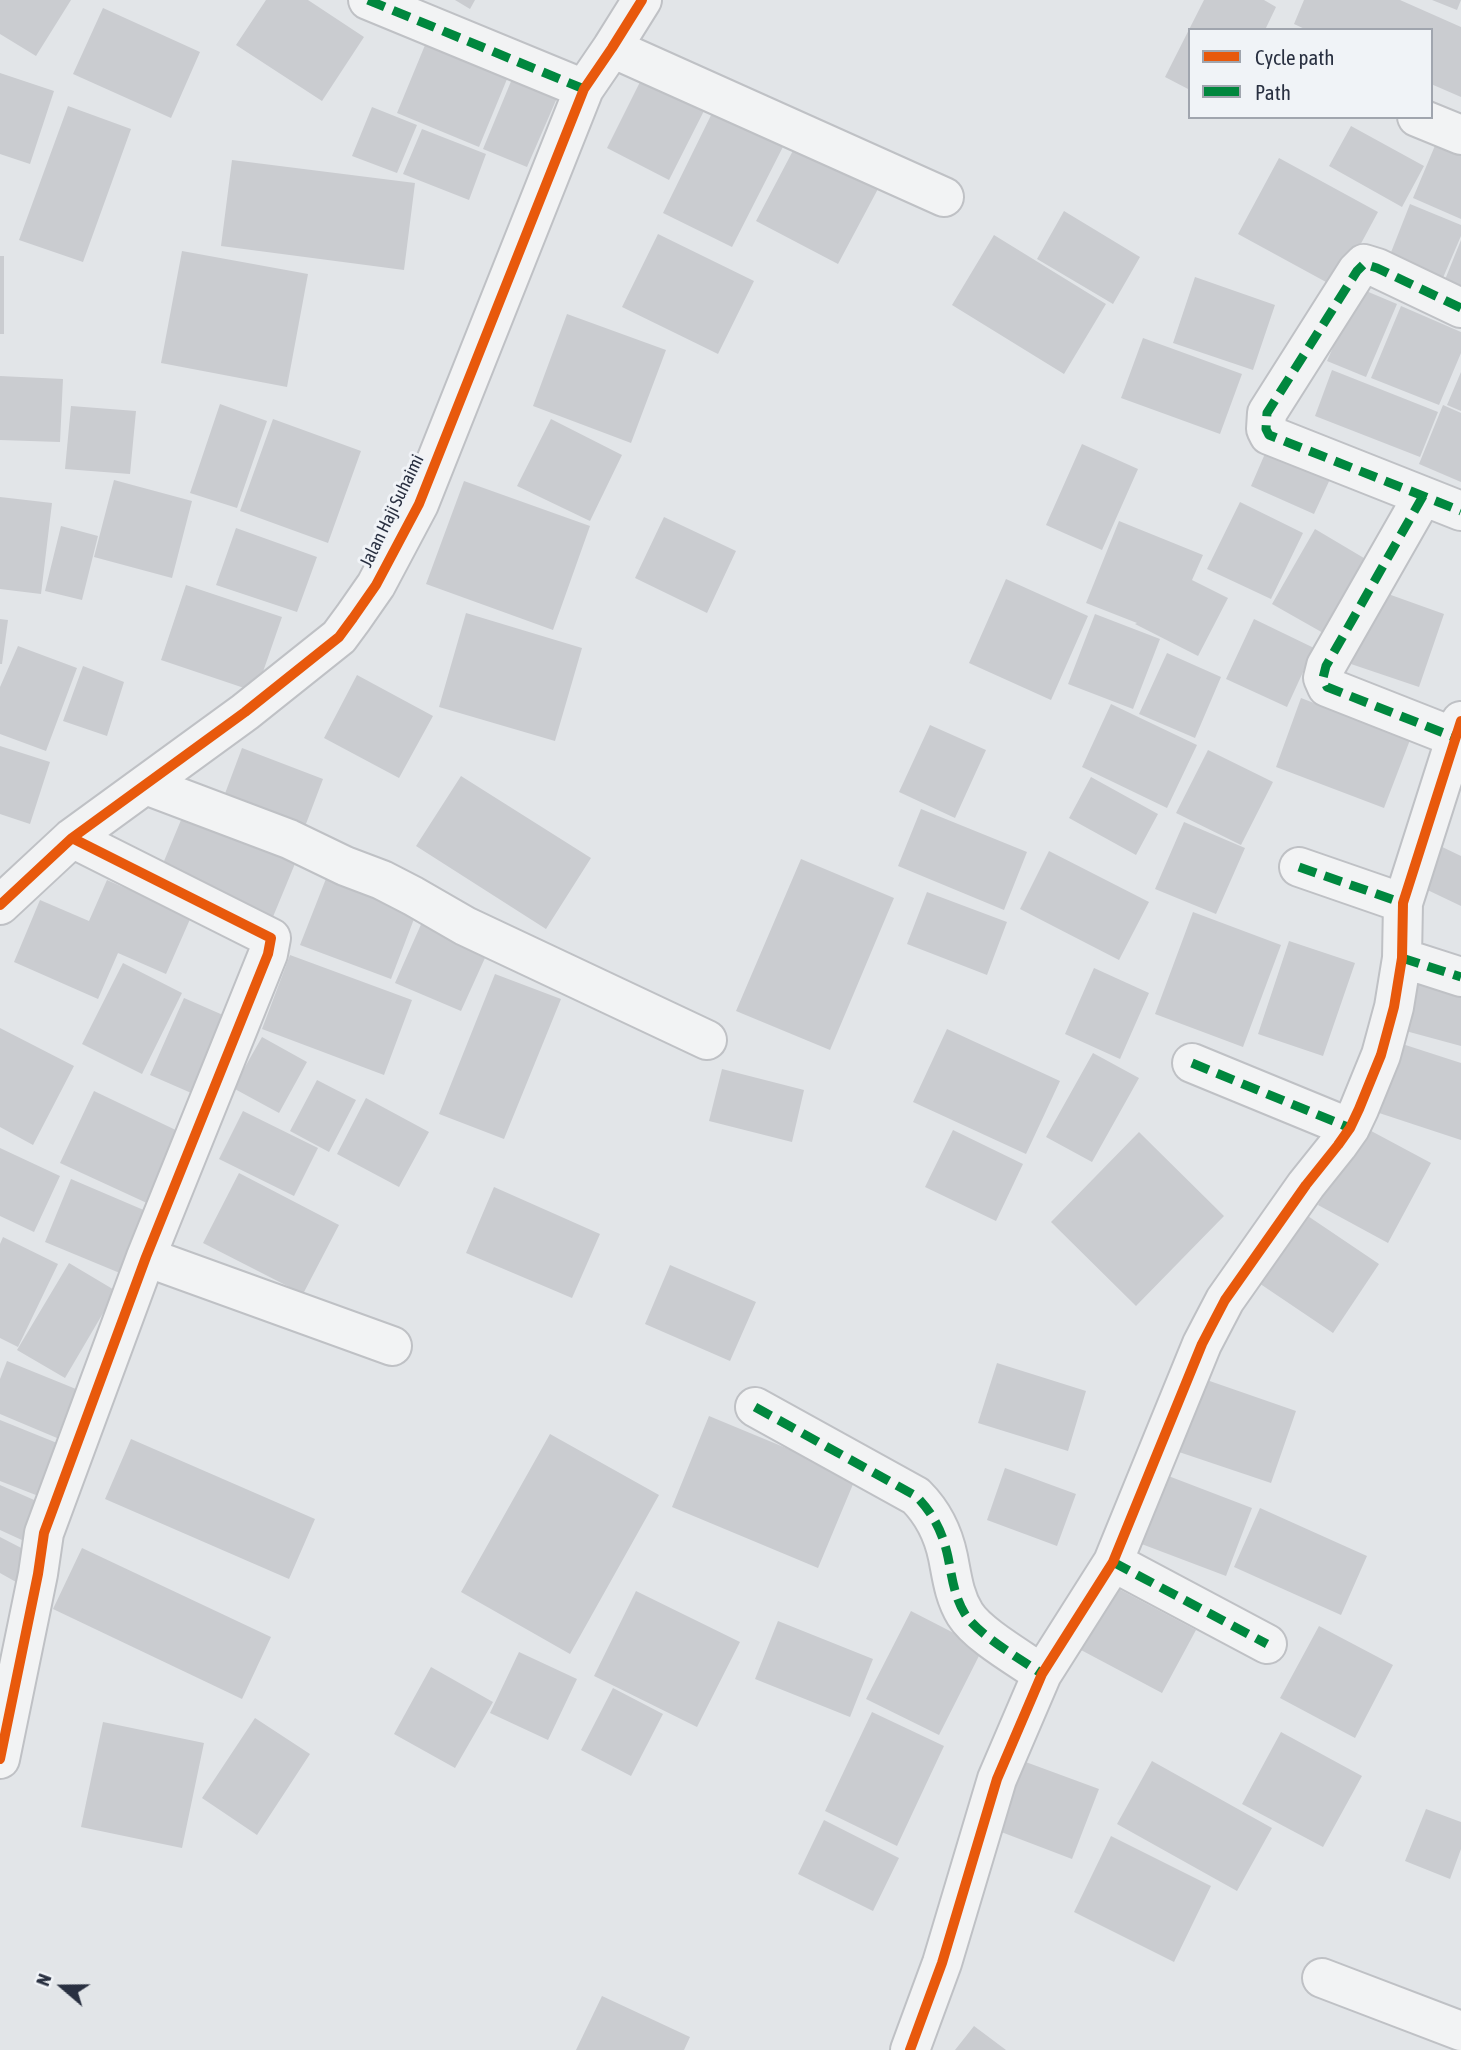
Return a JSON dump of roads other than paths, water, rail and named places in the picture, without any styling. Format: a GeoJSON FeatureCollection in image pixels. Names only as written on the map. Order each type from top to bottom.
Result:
{"type":"FeatureCollection","features":[{"type":"Feature","properties":{"kind":"street"},"geometry":{"type":"LineString","coordinates":[[368,0],[584,89]]}},
{"type":"Feature","properties":{"kind":"street","name":"Jalan Haji Suhaimi"},"geometry":{"type":"LineString","coordinates":[[0,905],[72,838],[245,712],[339,637],[376,585],[419,503],[584,89],[642,0]]}},
{"type":"Feature","properties":{"kind":"street"},"geometry":{"type":"LineString","coordinates":[[612,48],[944,197]]}},
{"type":"Feature","properties":{"kind":"street"},"geometry":{"type":"LineString","coordinates":[[1423,119],[1461,135]]}},
{"type":"Feature","properties":{"kind":"street"},"geometry":{"type":"LineString","coordinates":[[1461,308],[1364,264],[1267,413],[1266,429],[1269,435],[1461,511]]}},
{"type":"Feature","properties":{"kind":"street"},"geometry":{"type":"LineString","coordinates":[[910,2050],[942,1963],[997,1779],[1042,1674],[1113,1562],[1202,1344],[1225,1300],[1350,1128],[1381,1055],[1394,1007],[1402,957],[1403,903],[1458,729],[1327,687],[1323,678],[1326,666],[1423,496]]}},
{"type":"Feature","properties":{"kind":"street"},"geometry":{"type":"LineString","coordinates":[[146,785],[289,839],[345,866],[382,880],[414,895],[465,926],[707,1040]]}},
{"type":"Feature","properties":{"kind":"street"},"geometry":{"type":"LineString","coordinates":[[1,1751],[44,1532],[146,1256],[268,954],[271,938],[72,838]]}},
{"type":"Feature","properties":{"kind":"street"},"geometry":{"type":"LineString","coordinates":[[1299,867],[1403,903]]}},
{"type":"Feature","properties":{"kind":"street"},"geometry":{"type":"LineString","coordinates":[[1402,957],[1461,977]]}},
{"type":"Feature","properties":{"kind":"street"},"geometry":{"type":"LineString","coordinates":[[1192,1063],[1350,1128]]}},
{"type":"Feature","properties":{"kind":"street"},"geometry":{"type":"LineString","coordinates":[[146,1256],[392,1346]]}},
{"type":"Feature","properties":{"kind":"street"},"geometry":{"type":"LineString","coordinates":[[755,1407],[916,1496],[930,1510],[941,1532],[956,1596],[967,1616],[986,1634],[1042,1674]]}},
{"type":"Feature","properties":{"kind":"street"},"geometry":{"type":"LineString","coordinates":[[1113,1562],[1266,1644]]}},
{"type":"Feature","properties":{"kind":"street"},"geometry":{"type":"LineString","coordinates":[[1321,1978],[1461,2031]]}}]}
